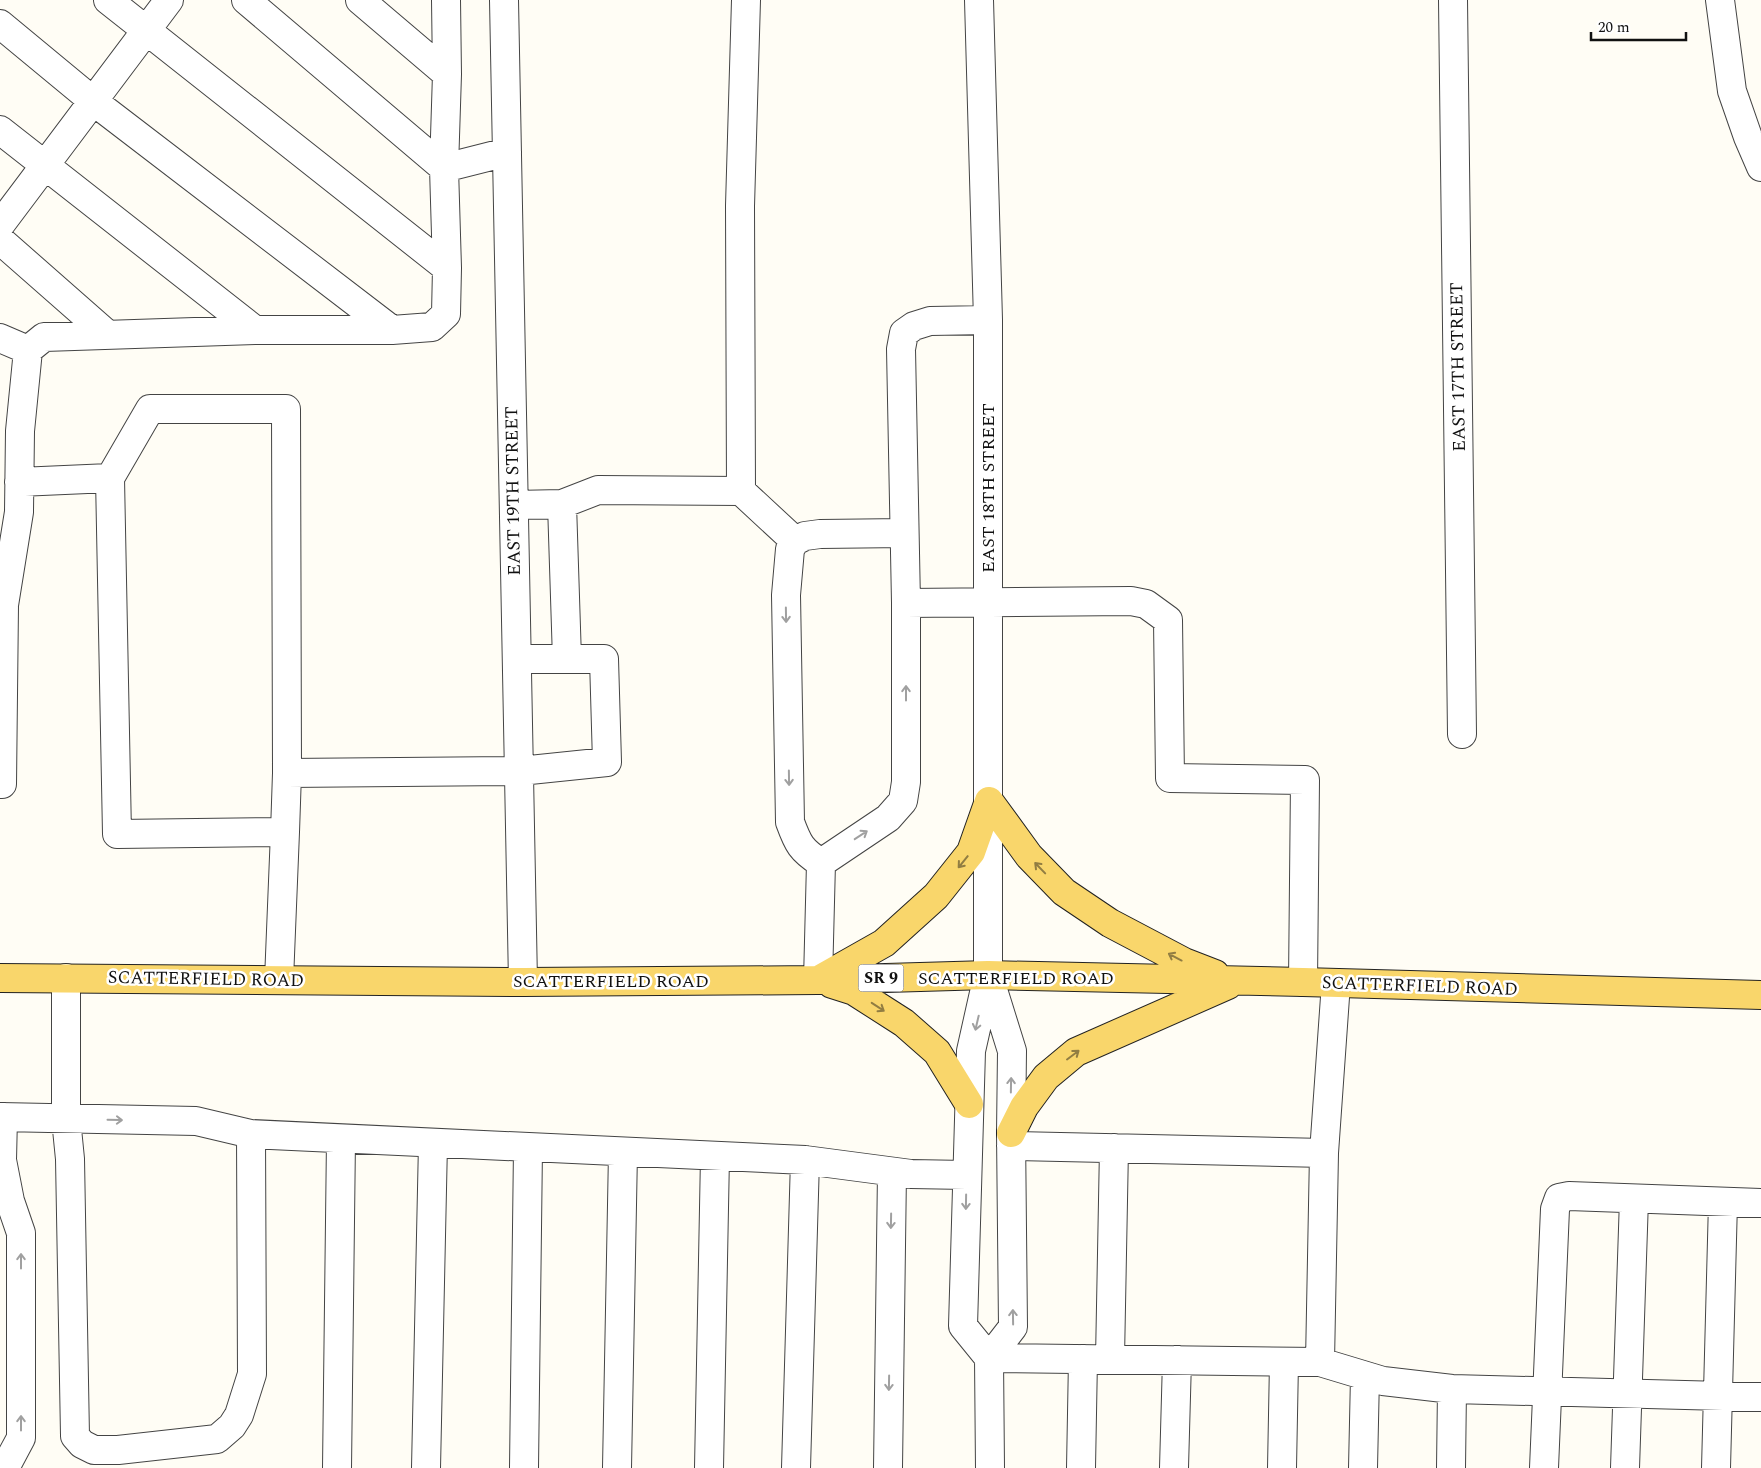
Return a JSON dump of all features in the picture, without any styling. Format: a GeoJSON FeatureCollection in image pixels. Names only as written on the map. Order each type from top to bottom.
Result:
{"type":"FeatureCollection","features":[{"type":"Feature","properties":{"kind":"main road"},"geometry":{"type":"LineString","coordinates":[[818,980],[884,943],[936,896],[971,852],[988,801]]}},
{"type":"Feature","properties":{"kind":"main road"},"geometry":{"type":"LineString","coordinates":[[988,801],[1029,856],[1064,892],[1110,923],[1184,962],[1236,981]]}},
{"type":"Feature","properties":{"kind":"main road","name":"SCATTERFIELD ROAD"},"geometry":{"type":"LineString","coordinates":[[0,978],[523,982],[818,980],[988,976],[1303,982],[1761,995]]}},
{"type":"Feature","properties":{"kind":"main road"},"geometry":{"type":"LineString","coordinates":[[818,980],[854,991],[904,1023],[938,1052],[969,1104]]}},
{"type":"Feature","properties":{"kind":"main road"},"geometry":{"type":"LineString","coordinates":[[1011,1139],[1024,1107],[1046,1077],[1076,1052],[1236,981]]}},
{"type":"Feature","properties":{"kind":"street"},"geometry":{"type":"LineString","coordinates":[[108,0],[447,268]]}},
{"type":"Feature","properties":{"kind":"street"},"geometry":{"type":"LineString","coordinates":[[0,225],[169,0]]}},
{"type":"Feature","properties":{"kind":"street"},"geometry":{"type":"LineString","coordinates":[[246,0],[444,168]]}},
{"type":"Feature","properties":{"kind":"street"},"geometry":{"type":"LineString","coordinates":[[360,0],[448,74]]}},
{"type":"Feature","properties":{"kind":"street"},"geometry":{"type":"LineString","coordinates":[[0,784],[2,784],[2,605],[10,512],[19,482],[10,430],[28,350],[44,337],[255,330],[392,330],[432,327],[446,314],[447,268],[444,168],[448,74],[446,0]]}},
{"type":"Feature","properties":{"kind":"street","name":"EAST 19TH STREET"},"geometry":{"type":"LineString","coordinates":[[504,0],[523,982]]}},
{"type":"Feature","properties":{"kind":"street"},"geometry":{"type":"LineString","coordinates":[[746,0],[740,206],[742,491],[792,554]]}},
{"type":"Feature","properties":{"kind":"street","name":"EAST 18TH STREET"},"geometry":{"type":"LineString","coordinates":[[980,0],[988,320],[988,976]]}},
{"type":"Feature","properties":{"kind":"street","name":"EAST 17TH STREET"},"geometry":{"type":"LineString","coordinates":[[1453,0],[1462,734]]}},
{"type":"Feature","properties":{"kind":"street"},"geometry":{"type":"LineString","coordinates":[[1720,0],[1732,92],[1761,167]]}},
{"type":"Feature","properties":{"kind":"street"},"geometry":{"type":"LineString","coordinates":[[0,24],[93,101],[392,330]]}},
{"type":"Feature","properties":{"kind":"street"},"geometry":{"type":"LineString","coordinates":[[0,130],[255,330]]}},
{"type":"Feature","properties":{"kind":"street"},"geometry":{"type":"LineString","coordinates":[[444,168],[506,152]]}},
{"type":"Feature","properties":{"kind":"street"},"geometry":{"type":"LineString","coordinates":[[0,240],[108,335]]}},
{"type":"Feature","properties":{"kind":"street"},"geometry":{"type":"LineString","coordinates":[[821,863],[888,818],[903,801],[906,782],[906,602],[902,350],[904,333],[914,326],[930,321],[988,320]]}},
{"type":"Feature","properties":{"kind":"street"},"geometry":{"type":"LineString","coordinates":[[0,338],[28,350]]}},
{"type":"Feature","properties":{"kind":"street"},"geometry":{"type":"LineString","coordinates":[[279,980],[285,832],[287,773],[286,409],[150,409],[110,478],[117,834],[285,832]]}},
{"type":"Feature","properties":{"kind":"street"},"geometry":{"type":"LineString","coordinates":[[19,482],[110,478]]}},
{"type":"Feature","properties":{"kind":"street"},"geometry":{"type":"LineString","coordinates":[[514,505],[562,504],[598,490],[742,491]]}},
{"type":"Feature","properties":{"kind":"street"},"geometry":{"type":"LineString","coordinates":[[562,504],[567,659]]}},
{"type":"Feature","properties":{"kind":"street"},"geometry":{"type":"LineString","coordinates":[[821,863],[809,855],[797,843],[790,822],[786,595],[792,554],[805,536],[820,534],[904,533]]}},
{"type":"Feature","properties":{"kind":"street"},"geometry":{"type":"LineString","coordinates":[[906,602],[1131,601],[1146,604],[1168,620],[1170,778],[1305,780],[1303,982]]}},
{"type":"Feature","properties":{"kind":"street"},"geometry":{"type":"LineString","coordinates":[[287,773],[520,771],[607,762],[604,659],[517,659]]}},
{"type":"Feature","properties":{"kind":"street"},"geometry":{"type":"LineString","coordinates":[[818,980],[821,863]]}},
{"type":"Feature","properties":{"kind":"street"},"geometry":{"type":"LineString","coordinates":[[988,976],[971,1051],[963,1326],[989,1358]]}},
{"type":"Feature","properties":{"kind":"street"},"geometry":{"type":"LineString","coordinates":[[988,976],[1012,1051],[1013,1327],[989,1358],[990,1468]]}},
{"type":"Feature","properties":{"kind":"street"},"geometry":{"type":"LineString","coordinates":[[66,978],[66,1119],[70,1159],[75,1436],[82,1444],[94,1450],[118,1450],[217,1439],[232,1426],[240,1415],[252,1374],[251,1134]]}},
{"type":"Feature","properties":{"kind":"street"},"geometry":{"type":"LineString","coordinates":[[1320,1362],[1324,1153],[1336,983]]}},
{"type":"Feature","properties":{"kind":"street"},"geometry":{"type":"LineString","coordinates":[[5,1468],[21,1438],[21,1233],[10,1201],[2,1160],[1,1117],[196,1121],[251,1134],[805,1160],[911,1174],[966,1175]]}},
{"type":"Feature","properties":{"kind":"street"},"geometry":{"type":"LineString","coordinates":[[337,1468],[341,1138]]}},
{"type":"Feature","properties":{"kind":"street"},"geometry":{"type":"LineString","coordinates":[[1011,1139],[1114,1148],[1324,1153]]}},
{"type":"Feature","properties":{"kind":"street"},"geometry":{"type":"LineString","coordinates":[[426,1468],[433,1143]]}},
{"type":"Feature","properties":{"kind":"street"},"geometry":{"type":"LineString","coordinates":[[524,1468],[528,1148]]}},
{"type":"Feature","properties":{"kind":"street"},"geometry":{"type":"LineString","coordinates":[[1110,1359],[1114,1148]]}},
{"type":"Feature","properties":{"kind":"street"},"geometry":{"type":"LineString","coordinates":[[617,1468],[623,1152]]}},
{"type":"Feature","properties":{"kind":"street"},"geometry":{"type":"LineString","coordinates":[[709,1468],[715,1156]]}},
{"type":"Feature","properties":{"kind":"street"},"geometry":{"type":"LineString","coordinates":[[796,1468],[805,1160]]}},
{"type":"Feature","properties":{"kind":"street"},"geometry":{"type":"LineString","coordinates":[[888,1468],[892,1172]]}},
{"type":"Feature","properties":{"kind":"street"},"geometry":{"type":"LineString","coordinates":[[1544,1468],[1555,1209],[1559,1198],[1569,1196],[1761,1204]]}},
{"type":"Feature","properties":{"kind":"street"},"geometry":{"type":"LineString","coordinates":[[1625,1468],[1634,1199]]}},
{"type":"Feature","properties":{"kind":"street"},"geometry":{"type":"LineString","coordinates":[[1716,1468],[1723,1202]]}},
{"type":"Feature","properties":{"kind":"street"},"geometry":{"type":"LineString","coordinates":[[989,1358],[1320,1362],[1383,1381],[1452,1389],[1546,1393],[1761,1397]]}},
{"type":"Feature","properties":{"kind":"street"},"geometry":{"type":"LineString","coordinates":[[1081,1468],[1083,1359]]}},
{"type":"Feature","properties":{"kind":"street"},"geometry":{"type":"LineString","coordinates":[[1174,1468],[1177,1360]]}},
{"type":"Feature","properties":{"kind":"street"},"geometry":{"type":"LineString","coordinates":[[1282,1468],[1284,1362]]}},
{"type":"Feature","properties":{"kind":"street"},"geometry":{"type":"LineString","coordinates":[[1363,1468],[1365,1376]]}},
{"type":"Feature","properties":{"kind":"street"},"geometry":{"type":"LineString","coordinates":[[1451,1468],[1452,1389]]}}]}
